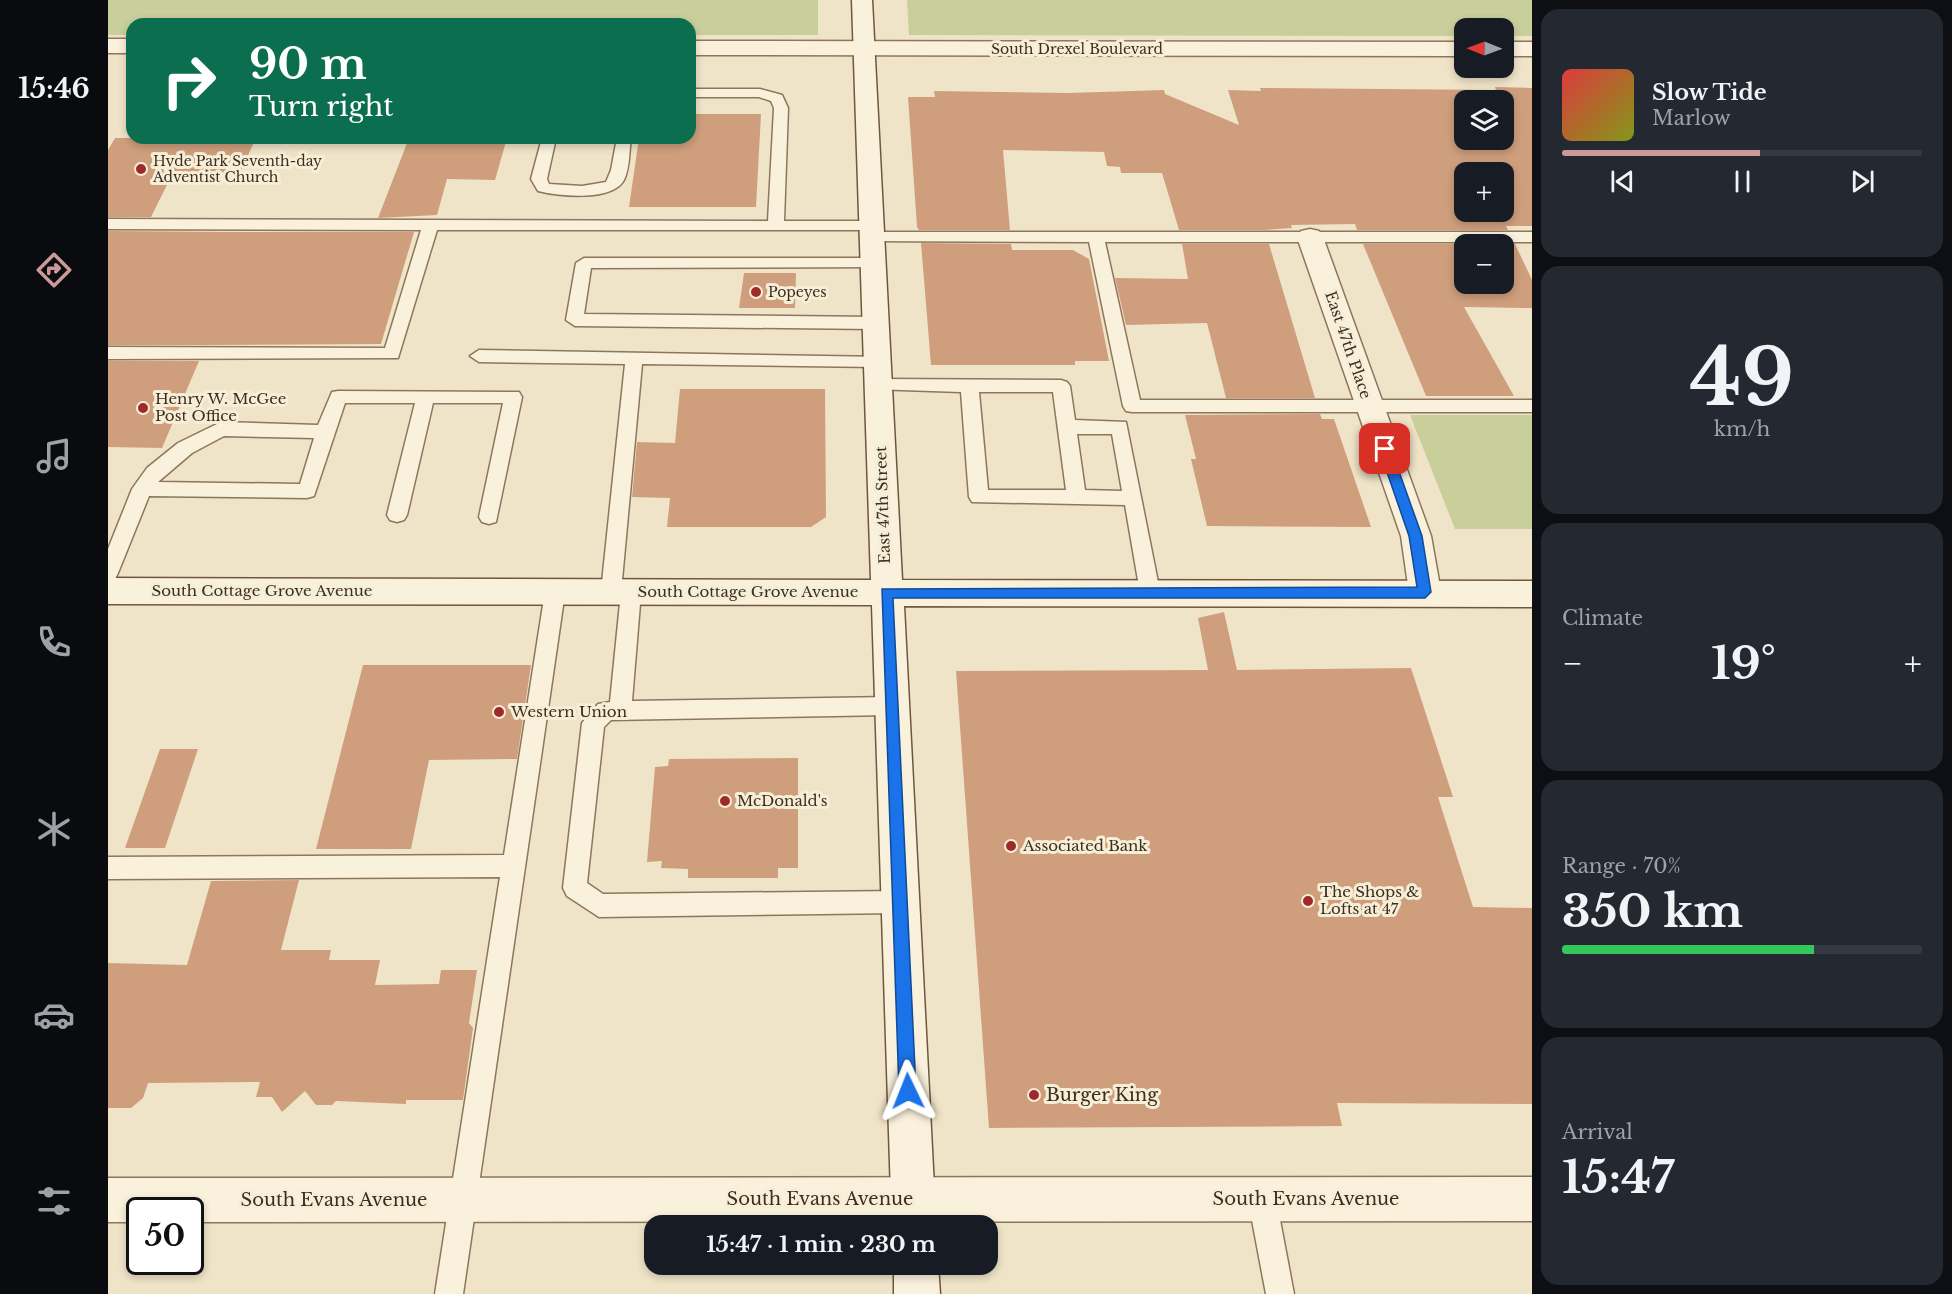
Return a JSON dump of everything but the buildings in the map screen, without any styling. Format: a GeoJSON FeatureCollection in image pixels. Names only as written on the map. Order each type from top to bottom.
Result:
{"type":"FeatureCollection","features":[{"type":"Feature","properties":{"kind":"main road","name":"East 47th Street"},"geometry":{"type":"LineString","coordinates":[[862,0],[914,1212]]}},
{"type":"Feature","properties":{"kind":"main road","name":"South Drexel Boulevard"},"geometry":{"type":"LineString","coordinates":[[696,48],[1454,49]]}},
{"type":"Feature","properties":{"kind":"main road"},"geometry":{"type":"LineString","coordinates":[[1514,49],[1532,49]]}},
{"type":"Feature","properties":{"kind":"main road","name":"East 47th Place"},"geometry":{"type":"LineString","coordinates":[[1310,237],[1416,536],[1425,592]]}},
{"type":"Feature","properties":{"kind":"main road","name":"South Cottage Grove Avenue"},"geometry":{"type":"LineString","coordinates":[[108,591],[1532,594]]}},
{"type":"Feature","properties":{"kind":"main road","name":"South Evans Avenue"},"geometry":{"type":"LineString","coordinates":[[108,1200],[464,1200],[914,1212],[1262,1199],[1532,1199]]}},
{"type":"Feature","properties":{"kind":"main road"},"geometry":{"type":"LineString","coordinates":[[916,1275],[917,1294]]}},
{"type":"Feature","properties":{"kind":"lane"},"geometry":{"type":"LineString","coordinates":[[696,93],[760,93],[777,98],[781,108],[776,225]]}},
{"type":"Feature","properties":{"kind":"lane"},"geometry":{"type":"LineString","coordinates":[[548,144],[539,179],[543,188],[596,190],[609,188],[615,182],[623,144]]}},
{"type":"Feature","properties":{"kind":"lane"},"geometry":{"type":"LineString","coordinates":[[108,224],[776,225],[872,231],[1096,237],[1527,237],[1532,257]]}},
{"type":"Feature","properties":{"kind":"lane"},"geometry":{"type":"LineString","coordinates":[[108,353],[392,354],[431,224]]}},
{"type":"Feature","properties":{"kind":"lane"},"geometry":{"type":"LineString","coordinates":[[1096,237],[1132,406],[1532,406]]}},
{"type":"Feature","properties":{"kind":"lane"},"geometry":{"type":"LineString","coordinates":[[873,263],[585,263],[575,320],[876,323]]}},
{"type":"Feature","properties":{"kind":"lane"},"geometry":{"type":"LineString","coordinates":[[479,356],[634,359],[878,373],[969,385],[1061,386],[1077,498]]}},
{"type":"Feature","properties":{"kind":"lane"},"geometry":{"type":"LineString","coordinates":[[620,709],[621,592],[634,359]]}},
{"type":"Feature","properties":{"kind":"lane"},"geometry":{"type":"LineString","coordinates":[[969,385],[979,497],[1132,498]]}},
{"type":"Feature","properties":{"kind":"lane"},"geometry":{"type":"LineString","coordinates":[[142,489],[307,491],[338,397],[513,397],[489,517]]}},
{"type":"Feature","properties":{"kind":"lane"},"geometry":{"type":"LineString","coordinates":[[397,514],[426,397]]}},
{"type":"Feature","properties":{"kind":"lane"},"geometry":{"type":"LineString","coordinates":[[1067,427],[1120,427],[1150,592]]}},
{"type":"Feature","properties":{"kind":"lane"},"geometry":{"type":"LineString","coordinates":[[108,573],[142,489],[154,473],[185,448],[221,429],[325,432]]}},
{"type":"Feature","properties":{"kind":"lane"},"geometry":{"type":"LineString","coordinates":[[449,1294],[555,592]]}},
{"type":"Feature","properties":{"kind":"lane"},"geometry":{"type":"LineString","coordinates":[[891,706],[606,711],[593,723],[575,888],[599,906],[900,902]]}},
{"type":"Feature","properties":{"kind":"lane"},"geometry":{"type":"LineString","coordinates":[[108,867],[513,866]]}},
{"type":"Feature","properties":{"kind":"lane"},"geometry":{"type":"LineString","coordinates":[[1262,1199],[1280,1294]]}},
{"type":"Feature","properties":{"kind":"green space"},"geometry":{"type":"Polygon","coordinates":[[[108,0],[818,0],[818,35],[696,35],[696,18],[126,18],[126,35],[108,35],[108,0]]]}},
{"type":"Feature","properties":{"kind":"green space"},"geometry":{"type":"Polygon","coordinates":[[[907,0],[1532,0],[1532,36],[1514,36],[1514,18],[1454,18],[1454,36],[909,35],[907,0]]]}},
{"type":"Feature","properties":{"kind":"green space"},"geometry":{"type":"Polygon","coordinates":[[[1410,415],[1532,415],[1532,529],[1455,529],[1410,415]]]}},
{"type":"Feature","properties":{"kind":"place","name":"Hyde Park Seventh-day Adventist Church"},"geometry":{"type":"Point","coordinates":[141,169]}},
{"type":"Feature","properties":{"kind":"place","name":"Popeyes"},"geometry":{"type":"Point","coordinates":[756,292]}},
{"type":"Feature","properties":{"kind":"place","name":"Henry W. McGee Post Office"},"geometry":{"type":"Point","coordinates":[143,408]}},
{"type":"Feature","properties":{"kind":"place","name":"Western Union"},"geometry":{"type":"Point","coordinates":[499,712]}},
{"type":"Feature","properties":{"kind":"place","name":"McDonald's"},"geometry":{"type":"Point","coordinates":[725,801]}},
{"type":"Feature","properties":{"kind":"place","name":"Associated Bank"},"geometry":{"type":"Point","coordinates":[1011,846]}},
{"type":"Feature","properties":{"kind":"place","name":"The Shops & Lofts at 47"},"geometry":{"type":"Point","coordinates":[1308,901]}},
{"type":"Feature","properties":{"kind":"place","name":"Burger King"},"geometry":{"type":"Point","coordinates":[1034,1095]}},
{"type":"Feature","properties":{"kind":"route"},"geometry":{"type":"LineString","coordinates":[[908,1091],[886,592],[1425,592],[1416,536],[1385,449]]}}]}
